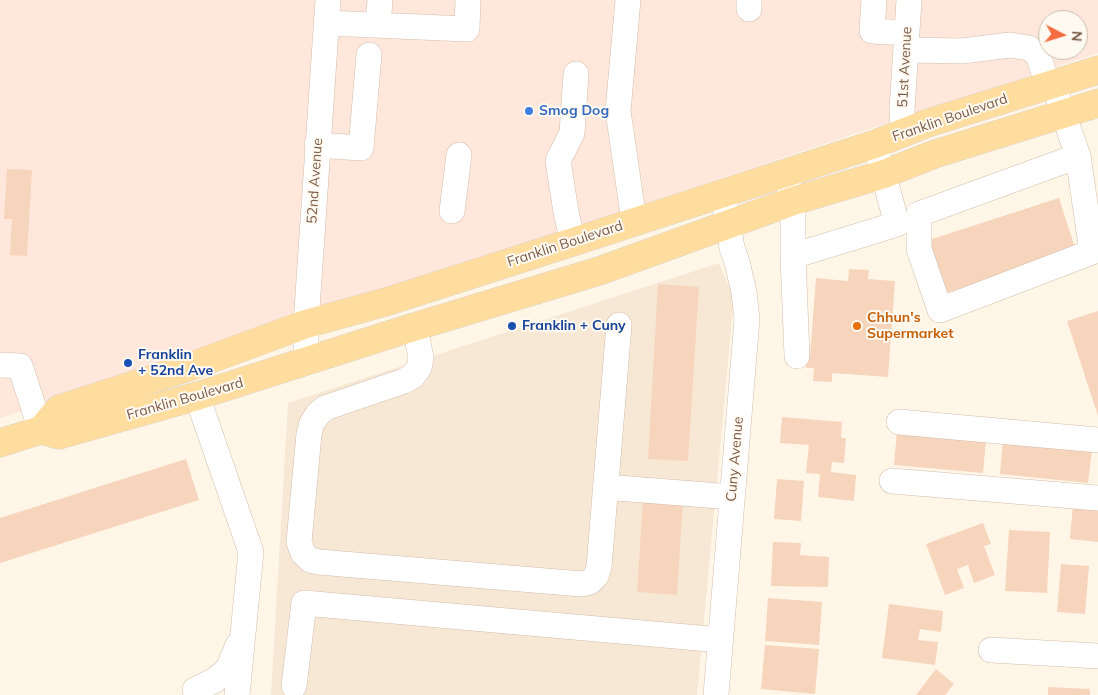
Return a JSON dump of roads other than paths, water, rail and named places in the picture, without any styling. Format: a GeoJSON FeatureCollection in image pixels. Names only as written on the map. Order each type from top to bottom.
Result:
{"type":"FeatureCollection","features":[{"type":"Feature","properties":{"kind":"main road","name":"Franklin Boulevard"},"geometry":{"type":"LineString","coordinates":[[41,430],[59,435],[198,396],[607,268],[793,201],[884,174],[935,154],[1016,128],[1098,70]]}},
{"type":"Feature","properties":{"kind":"main road"},"geometry":{"type":"LineString","coordinates":[[1057,100],[1098,87]]}},
{"type":"Feature","properties":{"kind":"main road","name":"Franklin Boulevard"},"geometry":{"type":"LineString","coordinates":[[0,443],[41,430],[59,409],[189,367],[306,324],[389,300],[723,194],[875,144],[928,123],[1057,100],[1098,103]]}},
{"type":"Feature","properties":{"kind":"street"},"geometry":{"type":"LineString","coordinates":[[378,25],[380,0]]}},
{"type":"Feature","properties":{"kind":"street"},"geometry":{"type":"LineString","coordinates":[[327,11],[378,25],[467,29],[468,0]]}},
{"type":"Feature","properties":{"kind":"street"},"geometry":{"type":"LineString","coordinates":[[628,0],[618,111],[634,221]]}},
{"type":"Feature","properties":{"kind":"street"},"geometry":{"type":"LineString","coordinates":[[874,0],[872,31],[906,41],[962,51],[1010,45],[1030,48],[1038,55],[1078,156],[1092,252],[940,310],[918,249],[919,214],[1078,156]]}},
{"type":"Feature","properties":{"kind":"street","name":"51st Avenue"},"geometry":{"type":"LineString","coordinates":[[903,133],[902,110],[909,0]]}},
{"type":"Feature","properties":{"kind":"street","name":"52nd Avenue"},"geometry":{"type":"LineString","coordinates":[[306,362],[306,324],[327,11]]}},
{"type":"Feature","properties":{"kind":"street"},"geometry":{"type":"LineString","coordinates":[[317,145],[361,148],[369,55]]}},
{"type":"Feature","properties":{"kind":"street"},"geometry":{"type":"LineString","coordinates":[[573,242],[558,161],[572,133],[576,74]]}},
{"type":"Feature","properties":{"kind":"street"},"geometry":{"type":"LineString","coordinates":[[793,256],[897,224],[875,144]]}},
{"type":"Feature","properties":{"kind":"street"},"geometry":{"type":"LineString","coordinates":[[452,212],[459,155]]}},
{"type":"Feature","properties":{"kind":"street"},"geometry":{"type":"LineString","coordinates":[[784,174],[793,201],[797,356]]}},
{"type":"Feature","properties":{"kind":"street","name":"Cuny Avenue"},"geometry":{"type":"LineString","coordinates":[[716,695],[747,319],[744,292],[723,194]]}},
{"type":"Feature","properties":{"kind":"street"},"geometry":{"type":"LineString","coordinates":[[415,327],[421,358],[419,368],[413,376],[404,381],[325,408],[312,423],[309,434],[299,542],[303,552],[310,560],[319,562],[581,584],[590,582],[596,576],[599,567],[619,325]]}},
{"type":"Feature","properties":{"kind":"street"},"geometry":{"type":"LineString","coordinates":[[0,365],[20,366],[41,430]]}},
{"type":"Feature","properties":{"kind":"street"},"geometry":{"type":"LineString","coordinates":[[198,396],[251,552],[237,695]]}},
{"type":"Feature","properties":{"kind":"street"},"geometry":{"type":"LineString","coordinates":[[899,422],[1098,440]]}},
{"type":"Feature","properties":{"kind":"street"},"geometry":{"type":"LineString","coordinates":[[892,481],[1098,498]]}},
{"type":"Feature","properties":{"kind":"street"},"geometry":{"type":"LineString","coordinates":[[605,487],[732,496]]}},
{"type":"Feature","properties":{"kind":"street"},"geometry":{"type":"LineString","coordinates":[[294,686],[304,603],[721,640]]}},
{"type":"Feature","properties":{"kind":"street"},"geometry":{"type":"LineString","coordinates":[[193,693],[215,680],[228,669],[244,632]]}},
{"type":"Feature","properties":{"kind":"street"},"geometry":{"type":"LineString","coordinates":[[991,650],[1097,654]]}},
{"type":"Feature","properties":{"kind":"place","name":"Smog Dog"},"geometry":{"type":"Point","coordinates":[529,111]}},
{"type":"Feature","properties":{"kind":"place","name":"Franklin + Cuny"},"geometry":{"type":"Point","coordinates":[512,326]}},
{"type":"Feature","properties":{"kind":"place","name":"Chhun's Supermarket"},"geometry":{"type":"Point","coordinates":[857,326]}},
{"type":"Feature","properties":{"kind":"place","name":"Franklin + 52nd Ave"},"geometry":{"type":"Point","coordinates":[128,363]}}]}
